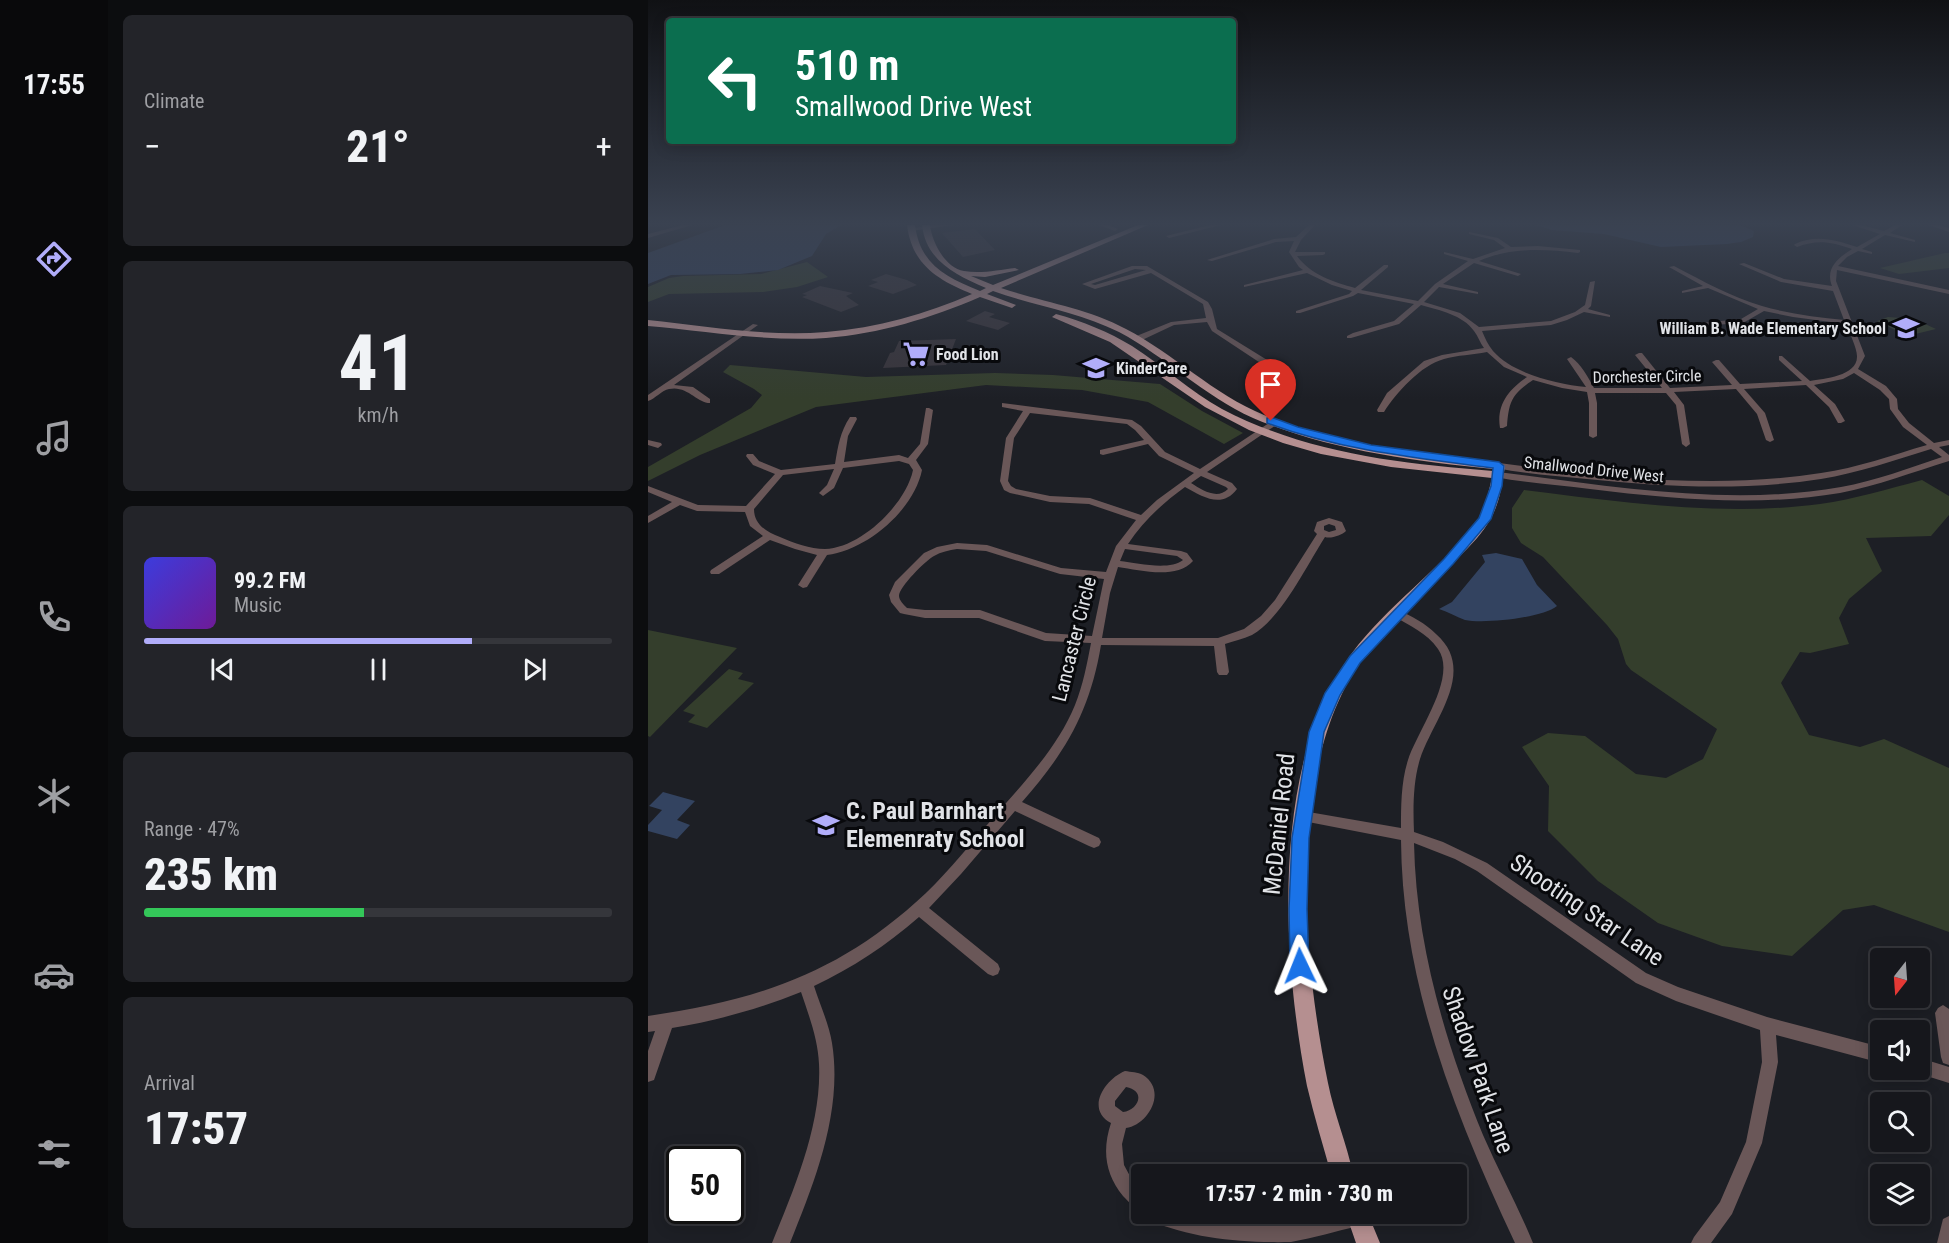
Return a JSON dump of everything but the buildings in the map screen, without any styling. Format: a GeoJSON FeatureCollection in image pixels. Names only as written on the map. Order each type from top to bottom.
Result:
{"type":"FeatureCollection","features":[{"type":"Feature","properties":{"kind":"main road"},"geometry":{"type":"LineString","coordinates":[[941,306],[952,289],[951,283]]}},
{"type":"Feature","properties":{"kind":"main road","name":"Smallwood Drive West"},"geometry":{"type":"LineString","coordinates":[[956,283],[1010,304],[1082,325],[1110,338],[1132,351],[1198,400],[1262,432],[1291,442],[1356,458],[1445,471],[1498,470]]}},
{"type":"Feature","properties":{"kind":"main road"},"geometry":{"type":"LineString","coordinates":[[648,322],[743,333],[798,335],[847,332],[892,325],[1006,283]]}},
{"type":"Feature","properties":{"kind":"main road"},"geometry":{"type":"LineString","coordinates":[[1017,283],[1013,287],[1015,292],[1028,300]]}},
{"type":"Feature","properties":{"kind":"main road"},"geometry":{"type":"LineString","coordinates":[[941,306],[982,284]]}},
{"type":"Feature","properties":{"kind":"main road","name":"Smallwood Drive West"},"geometry":{"type":"LineString","coordinates":[[982,284],[1102,321],[1137,339],[1228,402],[1275,423],[1371,448],[1498,470]]}},
{"type":"Feature","properties":{"kind":"main road"},"geometry":{"type":"LineString","coordinates":[[648,314],[755,325],[840,326],[941,306],[978,302],[1010,304]]}},
{"type":"Feature","properties":{"kind":"main road"},"geometry":{"type":"LineString","coordinates":[[1075,313],[1114,330],[1110,338]]}},
{"type":"Feature","properties":{"kind":"main road"},"geometry":{"type":"LineString","coordinates":[[1132,351],[1152,355],[1195,386],[1228,402]]}},
{"type":"Feature","properties":{"kind":"main road","name":"McDaniel Road"},"geometry":{"type":"LineString","coordinates":[[1339,1164],[1317,1085],[1300,966],[1298,909],[1303,816],[1317,732],[1333,693],[1355,659],[1448,562],[1485,519],[1497,486],[1498,470]]}},
{"type":"Feature","properties":{"kind":"main road"},"geometry":{"type":"LineString","coordinates":[[1361,1224],[1368,1243]]}},
{"type":"Feature","properties":{"kind":"street"},"geometry":{"type":"LineString","coordinates":[[1086,283],[1087,285]]}},
{"type":"Feature","properties":{"kind":"street"},"geometry":{"type":"LineString","coordinates":[[1171,283],[1206,303],[1209,307],[1209,320],[1217,334],[1274,368]]}},
{"type":"Feature","properties":{"kind":"street"},"geometry":{"type":"LineString","coordinates":[[1246,286],[1258,283]]}},
{"type":"Feature","properties":{"kind":"street","name":"Dorchester Circle"},"geometry":{"type":"LineString","coordinates":[[1335,283],[1453,313],[1477,329],[1488,350],[1505,364],[1532,377],[1593,392],[1808,383],[1833,379],[1851,372]]}},
{"type":"Feature","properties":{"kind":"street"},"geometry":{"type":"LineString","coordinates":[[1298,312],[1348,296],[1365,283]]}},
{"type":"Feature","properties":{"kind":"street"},"geometry":{"type":"LineString","coordinates":[[1349,337],[1400,321],[1440,283]]}},
{"type":"Feature","properties":{"kind":"street"},"geometry":{"type":"LineString","coordinates":[[1477,329],[1550,322],[1574,316],[1590,304],[1593,283]]}},
{"type":"Feature","properties":{"kind":"street"},"geometry":{"type":"LineString","coordinates":[[1703,283],[1763,309],[1848,322]]}},
{"type":"Feature","properties":{"kind":"street"},"geometry":{"type":"LineString","coordinates":[[1790,283],[1836,289]]}},
{"type":"Feature","properties":{"kind":"street"},"geometry":{"type":"LineString","coordinates":[[1835,283],[1861,356],[1859,363],[1851,372],[1893,405],[1906,425],[1948,458]]}},
{"type":"Feature","properties":{"kind":"street"},"geometry":{"type":"LineString","coordinates":[[1908,283],[1949,292]]}},
{"type":"Feature","properties":{"kind":"street"},"geometry":{"type":"LineString","coordinates":[[1437,285],[1476,293]]}},
{"type":"Feature","properties":{"kind":"street"},"geometry":{"type":"LineString","coordinates":[[1684,292],[1709,286]]}},
{"type":"Feature","properties":{"kind":"street"},"geometry":{"type":"LineString","coordinates":[[1700,325],[1743,321],[1763,309]]}},
{"type":"Feature","properties":{"kind":"street"},"geometry":{"type":"LineString","coordinates":[[1584,310],[1608,316]]}},
{"type":"Feature","properties":{"kind":"street"},"geometry":{"type":"LineString","coordinates":[[1137,339],[1173,323],[1209,320]]}},
{"type":"Feature","properties":{"kind":"street"},"geometry":{"type":"LineString","coordinates":[[648,399],[755,325]]}},
{"type":"Feature","properties":{"kind":"street"},"geometry":{"type":"LineString","coordinates":[[1381,410],[1390,395],[1427,363],[1442,357],[1488,350]]}},
{"type":"Feature","properties":{"kind":"street"},"geometry":{"type":"LineString","coordinates":[[1639,355],[1680,407],[1686,444]]}},
{"type":"Feature","properties":{"kind":"street"},"geometry":{"type":"LineString","coordinates":[[1782,358],[1832,406],[1841,421]]}},
{"type":"Feature","properties":{"kind":"street"},"geometry":{"type":"LineString","coordinates":[[1571,359],[1588,381],[1593,392],[1593,436]]}},
{"type":"Feature","properties":{"kind":"street"},"geometry":{"type":"LineString","coordinates":[[1716,362],[1763,416],[1770,440]]}},
{"type":"Feature","properties":{"kind":"street"},"geometry":{"type":"LineString","coordinates":[[1503,426],[1506,401],[1510,392],[1532,377]]}},
{"type":"Feature","properties":{"kind":"street"},"geometry":{"type":"LineString","coordinates":[[667,386],[690,389],[707,401]]}},
{"type":"Feature","properties":{"kind":"street"},"geometry":{"type":"LineString","coordinates":[[1005,405],[1028,410],[1129,422],[1138,428],[1167,458],[1229,485],[1232,491],[1225,497],[1217,498],[1185,484]]}},
{"type":"Feature","properties":{"kind":"street"},"geometry":{"type":"LineString","coordinates":[[911,460],[924,444],[928,410]]}},
{"type":"Feature","properties":{"kind":"street"},"geometry":{"type":"LineString","coordinates":[[1028,410],[1010,438],[1004,481],[1007,488],[1050,499],[1090,501],[1142,519]]}},
{"type":"Feature","properties":{"kind":"street"},"geometry":{"type":"LineString","coordinates":[[823,493],[832,484],[848,426],[854,419]]}},
{"type":"Feature","properties":{"kind":"street","name":"Lancaster Circle"},"geometry":{"type":"LineString","coordinates":[[648,1024],[736,1009],[806,984],[867,951],[919,908],[950,877],[1048,763],[1072,724],[1085,693],[1109,576],[1121,546],[1142,519],[1185,484],[1275,423]]}},
{"type":"Feature","properties":{"kind":"street"},"geometry":{"type":"LineString","coordinates":[[1103,452],[1149,441]]}},
{"type":"Feature","properties":{"kind":"street"},"geometry":{"type":"LineString","coordinates":[[648,442],[658,445]]}},
{"type":"Feature","properties":{"kind":"street","name":"Smallwood Drive West"},"geometry":{"type":"LineString","coordinates":[[1498,470],[1656,482],[1745,483],[1802,479],[1850,471],[1949,442]]}},
{"type":"Feature","properties":{"kind":"street"},"geometry":{"type":"LineString","coordinates":[[749,509],[750,519],[754,526],[769,536],[824,552],[845,548],[860,541],[894,511],[906,497],[917,477],[917,465],[911,460],[899,458],[839,464],[780,474],[756,463],[750,456]]}},
{"type":"Feature","properties":{"kind":"street","name":"Smallwood Drive West"},"geometry":{"type":"LineString","coordinates":[[1498,470],[1691,496],[1771,497],[1841,489],[1882,480],[1948,458]]}},
{"type":"Feature","properties":{"kind":"street"},"geometry":{"type":"LineString","coordinates":[[648,489],[707,510],[749,509],[780,474]]}},
{"type":"Feature","properties":{"kind":"street"},"geometry":{"type":"LineString","coordinates":[[648,520],[680,501]]}},
{"type":"Feature","properties":{"kind":"street"},"geometry":{"type":"LineString","coordinates":[[1109,576],[1060,571],[987,548],[957,546],[940,549],[927,555],[898,584],[894,595],[899,607],[913,613],[980,614],[1045,637],[1106,642],[1219,642],[1248,632],[1265,619],[1279,602],[1322,534]]}},
{"type":"Feature","properties":{"kind":"street"},"geometry":{"type":"LineString","coordinates":[[715,572],[769,536]]}},
{"type":"Feature","properties":{"kind":"street"},"geometry":{"type":"LineString","coordinates":[[1113,563],[1172,570],[1182,568],[1188,561],[1184,555],[1179,553],[1121,546]]}},
{"type":"Feature","properties":{"kind":"street"},"geometry":{"type":"LineString","coordinates":[[803,585],[824,552]]}},
{"type":"Feature","properties":{"kind":"street","name":"Shadow Park Lane"},"geometry":{"type":"LineString","coordinates":[[1398,614],[1435,638],[1443,648],[1450,664],[1440,700],[1413,761],[1407,806],[1415,928],[1431,1011],[1445,1059],[1471,1126],[1524,1243]]}},
{"type":"Feature","properties":{"kind":"street"},"geometry":{"type":"LineString","coordinates":[[1219,642],[1223,672]]}},
{"type":"Feature","properties":{"kind":"street"},"geometry":{"type":"LineString","coordinates":[[1013,804],[1094,842]]}},
{"type":"Feature","properties":{"kind":"street","name":"Shooting Star Lane"},"geometry":{"type":"LineString","coordinates":[[1303,816],[1408,834],[1459,854],[1482,867],[1641,978],[1676,994],[1767,1025],[1870,1052]]}},
{"type":"Feature","properties":{"kind":"street"},"geometry":{"type":"LineString","coordinates":[[919,908],[993,969]]}},
{"type":"Feature","properties":{"kind":"street"},"geometry":{"type":"LineString","coordinates":[[781,1243],[807,1170],[827,1092],[824,1041],[806,984]]}},
{"type":"Feature","properties":{"kind":"street"},"geometry":{"type":"LineString","coordinates":[[1943,1013],[1949,1057]]}},
{"type":"Feature","properties":{"kind":"street"},"geometry":{"type":"LineString","coordinates":[[648,1074],[666,1022]]}},
{"type":"Feature","properties":{"kind":"street"},"geometry":{"type":"LineString","coordinates":[[1700,1243],[1726,1208],[1754,1143],[1770,1062],[1767,1025]]}},
{"type":"Feature","properties":{"kind":"street"},"geometry":{"type":"LineString","coordinates":[[1930,1069],[1949,1075]]}},
{"type":"Feature","properties":{"kind":"street"},"geometry":{"type":"LineString","coordinates":[[1120,1120],[1113,1137],[1113,1160],[1116,1170],[1131,1191]]}},
{"type":"Feature","properties":{"kind":"street"},"geometry":{"type":"LineString","coordinates":[[1187,1224],[1216,1231],[1266,1236],[1291,1233],[1324,1224]]}},
{"type":"Feature","properties":{"kind":"street"},"geometry":{"type":"LineString","coordinates":[[1946,1243],[1949,1225]]}},
{"type":"Feature","properties":{"kind":"green space"},"geometry":{"type":"Polygon","coordinates":[[[657,283],[809,283],[763,292],[669,294],[648,302],[648,287],[657,283]]]}},
{"type":"Feature","properties":{"kind":"green space"},"geometry":{"type":"Polygon","coordinates":[[[1888,317],[1914,319],[1936,329],[1907,336],[1877,321],[1888,317]]]}},
{"type":"Feature","properties":{"kind":"green space"},"geometry":{"type":"Polygon","coordinates":[[[730,365],[866,377],[995,373],[1053,375],[1160,384],[1202,411],[1243,433],[1224,444],[1148,402],[1082,390],[986,385],[816,407],[700,455],[648,481],[648,467],[751,408],[762,395],[723,372],[730,365]]]}},
{"type":"Feature","properties":{"kind":"green space"},"geometry":{"type":"Polygon","coordinates":[[[1922,480],[1949,496],[1949,515],[1931,536],[1866,538],[1882,571],[1849,599],[1839,618],[1849,644],[1810,653],[1800,652],[1781,683],[1809,735],[1860,747],[1884,739],[1949,768],[1949,932],[1874,905],[1843,910],[1792,956],[1722,946],[1658,923],[1598,881],[1548,831],[1549,786],[1522,747],[1548,733],[1585,736],[1636,774],[1666,778],[1703,759],[1717,729],[1631,670],[1626,664],[1618,639],[1607,625],[1543,557],[1521,543],[1512,528],[1512,508],[1524,490],[1672,506],[1783,508],[1820,504],[1871,494],[1922,480]]]}},
{"type":"Feature","properties":{"kind":"green space"},"geometry":{"type":"Polygon","coordinates":[[[648,630],[737,648],[650,737],[648,736],[648,630]]]}},
{"type":"Feature","properties":{"kind":"green space"},"geometry":{"type":"Polygon","coordinates":[[[729,669],[743,673],[738,679],[754,683],[707,728],[688,722],[695,715],[683,711],[729,669]]]}},
{"type":"Feature","properties":{"kind":"water"},"geometry":{"type":"Polygon","coordinates":[[[1496,553],[1522,559],[1537,585],[1557,606],[1526,617],[1485,621],[1465,620],[1439,609],[1452,602],[1485,562],[1482,555],[1496,553]]]}},
{"type":"Feature","properties":{"kind":"water"},"geometry":{"type":"Polygon","coordinates":[[[663,792],[695,801],[677,820],[690,825],[677,839],[648,831],[648,825],[662,810],[649,806],[663,792]]]}},
{"type":"Feature","properties":{"kind":"place","name":"William B. Wade Elementary School"},"geometry":{"type":"Point","coordinates":[1906,328]}},
{"type":"Feature","properties":{"kind":"place","name":"Food Lion"},"geometry":{"type":"Point","coordinates":[916,354]}},
{"type":"Feature","properties":{"kind":"place","name":"KinderCare"},"geometry":{"type":"Point","coordinates":[1096,368]}},
{"type":"Feature","properties":{"kind":"place","name":"C. Paul Barnhart Elemenraty School"},"geometry":{"type":"Point","coordinates":[826,825]}},
{"type":"Feature","properties":{"kind":"route"},"geometry":{"type":"LineString","coordinates":[[1271,421],[1326,438],[1371,448],[1499,466],[1497,486],[1485,519],[1448,562],[1355,659],[1333,693],[1317,732],[1300,838],[1298,909],[1300,966]]}}]}
